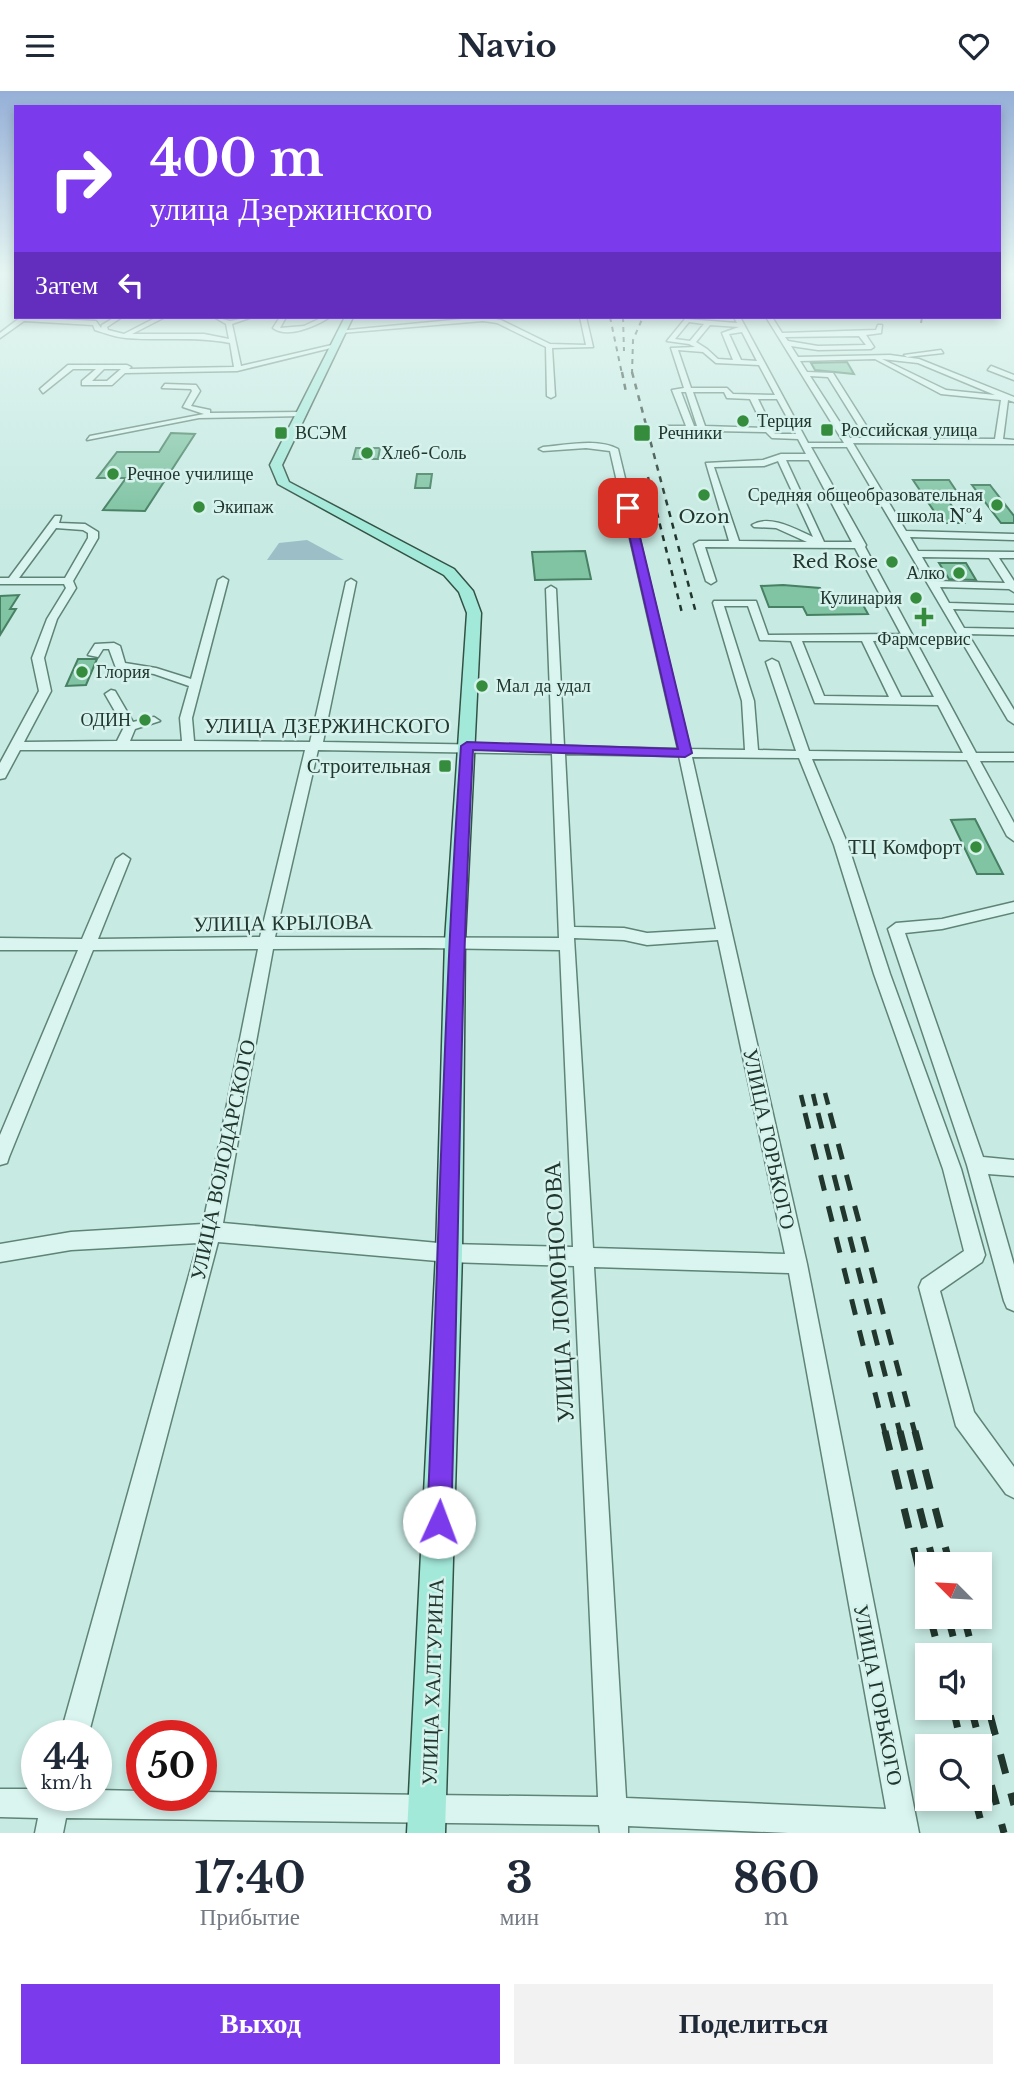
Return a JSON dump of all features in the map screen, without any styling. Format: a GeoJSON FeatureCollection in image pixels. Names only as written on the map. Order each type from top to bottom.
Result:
{"type":"FeatureCollection","features":[{"type":"Feature","properties":{"kind":"main road"},"geometry":{"type":"LineString","coordinates":[[302,414],[332,353]]}},
{"type":"Feature","properties":{"kind":"main road","name":"УЛИЦА ХАЛТУРИНА"},"geometry":{"type":"LineString","coordinates":[[302,414],[276,465],[284,484],[449,572],[466,591],[474,613],[455,941],[449,1253],[427,1820]]}},
{"type":"Feature","properties":{"kind":"street"},"geometry":{"type":"LineString","coordinates":[[235,353],[237,369]]}},
{"type":"Feature","properties":{"kind":"street"},"geometry":{"type":"LineString","coordinates":[[123,371],[237,369],[305,353]]}},
{"type":"Feature","properties":{"kind":"street"},"geometry":{"type":"LineString","coordinates":[[549,353],[551,396]]}},
{"type":"Feature","properties":{"kind":"street"},"geometry":{"type":"LineString","coordinates":[[676,353],[702,429]]}},
{"type":"Feature","properties":{"kind":"street"},"geometry":{"type":"LineString","coordinates":[[708,353],[716,361],[720,371]]}},
{"type":"Feature","properties":{"kind":"street"},"geometry":{"type":"LineString","coordinates":[[734,353],[738,362]]}},
{"type":"Feature","properties":{"kind":"street"},"geometry":{"type":"LineString","coordinates":[[756,353],[861,545],[1014,836]]}},
{"type":"Feature","properties":{"kind":"street"},"geometry":{"type":"LineString","coordinates":[[793,353],[961,631],[1007,698],[1014,720]]}},
{"type":"Feature","properties":{"kind":"street"},"geometry":{"type":"LineString","coordinates":[[823,400],[807,394],[791,366],[928,353]]}},
{"type":"Feature","properties":{"kind":"street"},"geometry":{"type":"LineString","coordinates":[[890,357],[919,361],[1009,399]]}},
{"type":"Feature","properties":{"kind":"street"},"geometry":{"type":"LineString","coordinates":[[876,359],[944,392],[1009,399]]}},
{"type":"Feature","properties":{"kind":"street"},"geometry":{"type":"LineString","coordinates":[[716,361],[761,363]]}},
{"type":"Feature","properties":{"kind":"street"},"geometry":{"type":"LineString","coordinates":[[43,391],[68,368],[102,366],[127,366],[109,383],[85,383],[102,366]]}},
{"type":"Feature","properties":{"kind":"street"},"geometry":{"type":"LineString","coordinates":[[802,366],[830,375],[871,440]]}},
{"type":"Feature","properties":{"kind":"street"},"geometry":{"type":"LineString","coordinates":[[991,368],[1014,378]]}},
{"type":"Feature","properties":{"kind":"street"},"geometry":{"type":"LineString","coordinates":[[724,381],[730,396],[780,397]]}},
{"type":"Feature","properties":{"kind":"street"},"geometry":{"type":"LineString","coordinates":[[165,386],[192,387],[196,391],[187,407],[218,415]]}},
{"type":"Feature","properties":{"kind":"street"},"geometry":{"type":"LineString","coordinates":[[691,428],[676,390],[727,390]]}},
{"type":"Feature","properties":{"kind":"street"},"geometry":{"type":"LineString","coordinates":[[753,397],[772,436],[849,443],[871,440],[1014,442]]}},
{"type":"Feature","properties":{"kind":"street"},"geometry":{"type":"LineString","coordinates":[[999,441],[1009,399]]}},
{"type":"Feature","properties":{"kind":"street"},"geometry":{"type":"LineString","coordinates":[[90,438],[161,422],[218,415],[302,414]]}},
{"type":"Feature","properties":{"kind":"street"},"geometry":{"type":"LineString","coordinates":[[664,428],[769,430]]}},
{"type":"Feature","properties":{"kind":"street","name":"УЛИЦА ГОРЬКОГО"},"geometry":{"type":"LineString","coordinates":[[543,449],[574,446],[614,449],[685,753],[797,1264],[903,1828]]}},
{"type":"Feature","properties":{"kind":"street"},"geometry":{"type":"LineString","coordinates":[[734,544],[709,465],[764,463],[781,457],[812,457]]}},
{"type":"Feature","properties":{"kind":"street"},"geometry":{"type":"LineString","coordinates":[[781,457],[821,545]]}},
{"type":"Feature","properties":{"kind":"street"},"geometry":{"type":"LineString","coordinates":[[12,581],[62,514]]}},
{"type":"Feature","properties":{"kind":"street"},"geometry":{"type":"LineString","coordinates":[[54,524],[85,527],[93,531],[93,538],[68,581]]}},
{"type":"Feature","properties":{"kind":"street"},"geometry":{"type":"LineString","coordinates":[[757,525],[777,525],[821,545]]}},
{"type":"Feature","properties":{"kind":"street"},"geometry":{"type":"LineString","coordinates":[[904,534],[1014,537]]}},
{"type":"Feature","properties":{"kind":"street"},"geometry":{"type":"LineString","coordinates":[[711,581],[699,544],[861,545]]}},
{"type":"Feature","properties":{"kind":"street"},"geometry":{"type":"LineString","coordinates":[[916,554],[1014,555]]}},
{"type":"Feature","properties":{"kind":"street"},"geometry":{"type":"LineString","coordinates":[[992,555],[1013,588]]}},
{"type":"Feature","properties":{"kind":"street"},"geometry":{"type":"LineString","coordinates":[[188,744],[186,718],[223,580]]}},
{"type":"Feature","properties":{"kind":"street"},"geometry":{"type":"LineString","coordinates":[[0,581],[68,581]]}},
{"type":"Feature","properties":{"kind":"street"},"geometry":{"type":"LineString","coordinates":[[0,775],[18,746],[45,691],[38,658],[52,619],[71,588],[68,581]]}},
{"type":"Feature","properties":{"kind":"street","name":"УЛИЦА ВОЛОДАРСКОГО"},"geometry":{"type":"LineString","coordinates":[[78,1720],[211,1233],[267,945],[312,747],[316,745],[351,582]]}},
{"type":"Feature","properties":{"kind":"street"},"geometry":{"type":"LineString","coordinates":[[934,585],[1013,588]]}},
{"type":"Feature","properties":{"kind":"street","name":"УЛИЦА ЛОМОНОСОВА"},"geometry":{"type":"LineString","coordinates":[[551,589],[566,938],[613,1822]]}},
{"type":"Feature","properties":{"kind":"street"},"geometry":{"type":"LineString","coordinates":[[752,753],[748,701],[718,603],[752,603],[764,638],[910,637]]}},
{"type":"Feature","properties":{"kind":"street"},"geometry":{"type":"LineString","coordinates":[[947,606],[1014,608]]}},
{"type":"Feature","properties":{"kind":"street"},"geometry":{"type":"LineString","coordinates":[[961,631],[1014,632]]}},
{"type":"Feature","properties":{"kind":"street"},"geometry":{"type":"LineString","coordinates":[[866,637],[895,700]]}},
{"type":"Feature","properties":{"kind":"street"},"geometry":{"type":"LineString","coordinates":[[795,638],[819,700],[943,701]]}},
{"type":"Feature","properties":{"kind":"street"},"geometry":{"type":"LineString","coordinates":[[94,655],[99,646],[114,646],[120,666],[156,671],[194,684]]}},
{"type":"Feature","properties":{"kind":"street"},"geometry":{"type":"LineString","coordinates":[[772,663],[803,753],[841,845],[882,974],[952,1169],[975,1255],[929,1287],[964,1418],[1014,1486]]}},
{"type":"Feature","properties":{"kind":"street"},"geometry":{"type":"LineString","coordinates":[[111,694],[130,727]]}},
{"type":"Feature","properties":{"kind":"street"},"geometry":{"type":"LineString","coordinates":[[121,744],[130,727],[154,721]]}},
{"type":"Feature","properties":{"kind":"street","name":"УЛИЦА ДЗЕРЖИНСКОГО"},"geometry":{"type":"LineString","coordinates":[[18,746],[467,746],[685,753],[1014,757]]}},
{"type":"Feature","properties":{"kind":"street"},"geometry":{"type":"LineString","coordinates":[[0,1157],[123,859]]}},
{"type":"Feature","properties":{"kind":"street"},"geometry":{"type":"LineString","coordinates":[[1014,907],[942,924],[896,929],[976,1165],[1014,1301]]}},
{"type":"Feature","properties":{"kind":"street","name":"УЛИЦА КРЫЛОВА"},"geometry":{"type":"LineString","coordinates":[[0,944],[267,945],[566,938],[624,934],[647,939],[725,935]]}},
{"type":"Feature","properties":{"kind":"street"},"geometry":{"type":"LineString","coordinates":[[976,1165],[1014,1168]]}},
{"type":"Feature","properties":{"kind":"street"},"geometry":{"type":"LineString","coordinates":[[0,1253],[71,1241],[232,1231],[449,1253],[797,1264]]}},
{"type":"Feature","properties":{"kind":"street"},"geometry":{"type":"LineString","coordinates":[[0,1803],[21,1802]]}},
{"type":"Feature","properties":{"kind":"street"},"geometry":{"type":"LineString","coordinates":[[112,1802],[427,1820],[903,1828]]}},
{"type":"Feature","properties":{"kind":"street"},"geometry":{"type":"LineString","coordinates":[[48,1833],[54,1811]]}},
{"type":"Feature","properties":{"kind":"shaded area"},"geometry":{"type":"Polygon","coordinates":[[[307,540],[344,560],[267,560],[279,543],[307,540]]]}},
{"type":"Feature","properties":{"kind":"building"},"geometry":{"type":"Polygon","coordinates":[[[847,362],[854,374],[815,370],[811,363],[847,362]]]}},
{"type":"Feature","properties":{"kind":"building","name":"Речное училище"},"geometry":{"type":"Polygon","coordinates":[[[171,433],[195,434],[145,511],[103,510],[126,478],[97,478],[117,452],[159,452],[171,433]]]}},
{"type":"Feature","properties":{"kind":"building","name":"Хлеб-Соль"},"geometry":{"type":"Polygon","coordinates":[[[356,448],[380,448],[378,459],[353,459],[356,448]]]}},
{"type":"Feature","properties":{"kind":"building"},"geometry":{"type":"Polygon","coordinates":[[[417,474],[432,474],[430,488],[415,488],[417,474]]]}},
{"type":"Feature","properties":{"kind":"building"},"geometry":{"type":"Polygon","coordinates":[[[913,480],[949,480],[957,492],[942,492],[964,523],[942,523],[913,480]]]}},
{"type":"Feature","properties":{"kind":"building"},"geometry":{"type":"Polygon","coordinates":[[[972,485],[990,485],[1014,516],[1014,523],[1001,523],[972,485]]]}},
{"type":"Feature","properties":{"kind":"building"},"geometry":{"type":"Polygon","coordinates":[[[585,551],[591,579],[535,580],[532,552],[585,551]]]}},
{"type":"Feature","properties":{"kind":"building","name":"Алко"},"geometry":{"type":"Polygon","coordinates":[[[939,563],[966,563],[976,580],[949,579],[939,563]]]}},
{"type":"Feature","properties":{"kind":"building"},"geometry":{"type":"Polygon","coordinates":[[[761,586],[820,588],[823,594],[857,594],[868,614],[807,615],[803,607],[769,607],[761,586]]]}},
{"type":"Feature","properties":{"kind":"building"},"geometry":{"type":"Polygon","coordinates":[[[19,595],[10,609],[16,609],[0,635],[0,596],[19,595]]]}},
{"type":"Feature","properties":{"kind":"building","name":"Глория"},"geometry":{"type":"Polygon","coordinates":[[[78,659],[97,659],[86,685],[66,686],[78,659]]]}},
{"type":"Feature","properties":{"kind":"building","name":"ТЦ Комфорт"},"geometry":{"type":"Polygon","coordinates":[[[975,819],[1003,874],[977,874],[951,820],[975,819]]]}},
{"type":"Feature","properties":{"kind":"railway"},"geometry":{"type":"LineString","coordinates":[[618,353],[622,374]]}},
{"type":"Feature","properties":{"kind":"railway"},"geometry":{"type":"LineString","coordinates":[[632,372],[633,353]]}},
{"type":"Feature","properties":{"kind":"railway"},"geometry":{"type":"LineString","coordinates":[[622,372],[626,392]]}},
{"type":"Feature","properties":{"kind":"railway"},"geometry":{"type":"LineString","coordinates":[[632,372],[696,613]]}},
{"type":"Feature","properties":{"kind":"railway"},"geometry":{"type":"LineString","coordinates":[[648,477],[682,613]]}},
{"type":"Feature","properties":{"kind":"railway"},"geometry":{"type":"LineString","coordinates":[[825,1093],[831,1115]]}},
{"type":"Feature","properties":{"kind":"railway"},"geometry":{"type":"LineString","coordinates":[[813,1094],[818,1115]]}},
{"type":"Feature","properties":{"kind":"railway"},"geometry":{"type":"LineString","coordinates":[[801,1095],[806,1115]]}},
{"type":"Feature","properties":{"kind":"railway"},"geometry":{"type":"LineString","coordinates":[[805,1113],[885,1433]]}},
{"type":"Feature","properties":{"kind":"railway"},"geometry":{"type":"LineString","coordinates":[[818,1113],[900,1433]]}},
{"type":"Feature","properties":{"kind":"railway"},"geometry":{"type":"LineString","coordinates":[[830,1113],[915,1433]]}},
{"type":"Feature","properties":{"kind":"railway"},"geometry":{"type":"LineString","coordinates":[[885,1431],[915,1553]]}},
{"type":"Feature","properties":{"kind":"railway"},"geometry":{"type":"LineString","coordinates":[[900,1431],[931,1552]]}},
{"type":"Feature","properties":{"kind":"railway"},"geometry":{"type":"LineString","coordinates":[[915,1431],[947,1552]]}},
{"type":"Feature","properties":{"kind":"railway"},"geometry":{"type":"LineString","coordinates":[[933,1629],[937,1643]]}},
{"type":"Feature","properties":{"kind":"railway"},"geometry":{"type":"LineString","coordinates":[[951,1629],[955,1643]]}},
{"type":"Feature","properties":{"kind":"railway"},"geometry":{"type":"LineString","coordinates":[[967,1629],[971,1643]]}},
{"type":"Feature","properties":{"kind":"railway"},"geometry":{"type":"LineString","coordinates":[[956,1720],[959,1734]]}},
{"type":"Feature","properties":{"kind":"railway"},"geometry":{"type":"LineString","coordinates":[[974,1720],[1004,1833]]}},
{"type":"Feature","properties":{"kind":"railway"},"geometry":{"type":"LineString","coordinates":[[991,1720],[1014,1805]]}},
{"type":"Feature","properties":{"kind":"railway"},"geometry":{"type":"LineString","coordinates":[[978,1811],[984,1833]]}},
{"type":"Feature","properties":{"kind":"place","name":"Терция"},"geometry":{"type":"Point","coordinates":[743,421]}},
{"type":"Feature","properties":{"kind":"place","name":"Российская улица"},"geometry":{"type":"Point","coordinates":[827,430]}},
{"type":"Feature","properties":{"kind":"place","name":"ВСЭМ"},"geometry":{"type":"Point","coordinates":[281,433]}},
{"type":"Feature","properties":{"kind":"place","name":"Речники"},"geometry":{"type":"Point","coordinates":[642,433]}},
{"type":"Feature","properties":{"kind":"place","name":"Хлеб-Соль"},"geometry":{"type":"Point","coordinates":[367,453]}},
{"type":"Feature","properties":{"kind":"place","name":"Речное училище"},"geometry":{"type":"Point","coordinates":[113,474]}},
{"type":"Feature","properties":{"kind":"place","name":"Ozon"},"geometry":{"type":"Point","coordinates":[704,495]}},
{"type":"Feature","properties":{"kind":"place","name":"Средняя общеобразовательная школа №4"},"geometry":{"type":"Point","coordinates":[997,505]}},
{"type":"Feature","properties":{"kind":"place","name":"Экипаж"},"geometry":{"type":"Point","coordinates":[199,507]}},
{"type":"Feature","properties":{"kind":"place","name":"Red Rose"},"geometry":{"type":"Point","coordinates":[892,562]}},
{"type":"Feature","properties":{"kind":"place","name":"Алко"},"geometry":{"type":"Point","coordinates":[959,573]}},
{"type":"Feature","properties":{"kind":"place","name":"Кулинария"},"geometry":{"type":"Point","coordinates":[916,598]}},
{"type":"Feature","properties":{"kind":"place","name":"Фармсервис"},"geometry":{"type":"Point","coordinates":[924,617]}},
{"type":"Feature","properties":{"kind":"place","name":"Глория"},"geometry":{"type":"Point","coordinates":[82,672]}},
{"type":"Feature","properties":{"kind":"place","name":"Мал да удал"},"geometry":{"type":"Point","coordinates":[482,686]}},
{"type":"Feature","properties":{"kind":"place","name":"ОДИН"},"geometry":{"type":"Point","coordinates":[145,720]}},
{"type":"Feature","properties":{"kind":"place","name":"Строительная"},"geometry":{"type":"Point","coordinates":[445,766]}},
{"type":"Feature","properties":{"kind":"place","name":"ТЦ Комфорт"},"geometry":{"type":"Point","coordinates":[976,847]}},
{"type":"Feature","properties":{"kind":"route"},"geometry":{"type":"LineString","coordinates":[[439,1522],[449,1253],[455,941],[467,746],[685,753],[628,508]]}}]}
